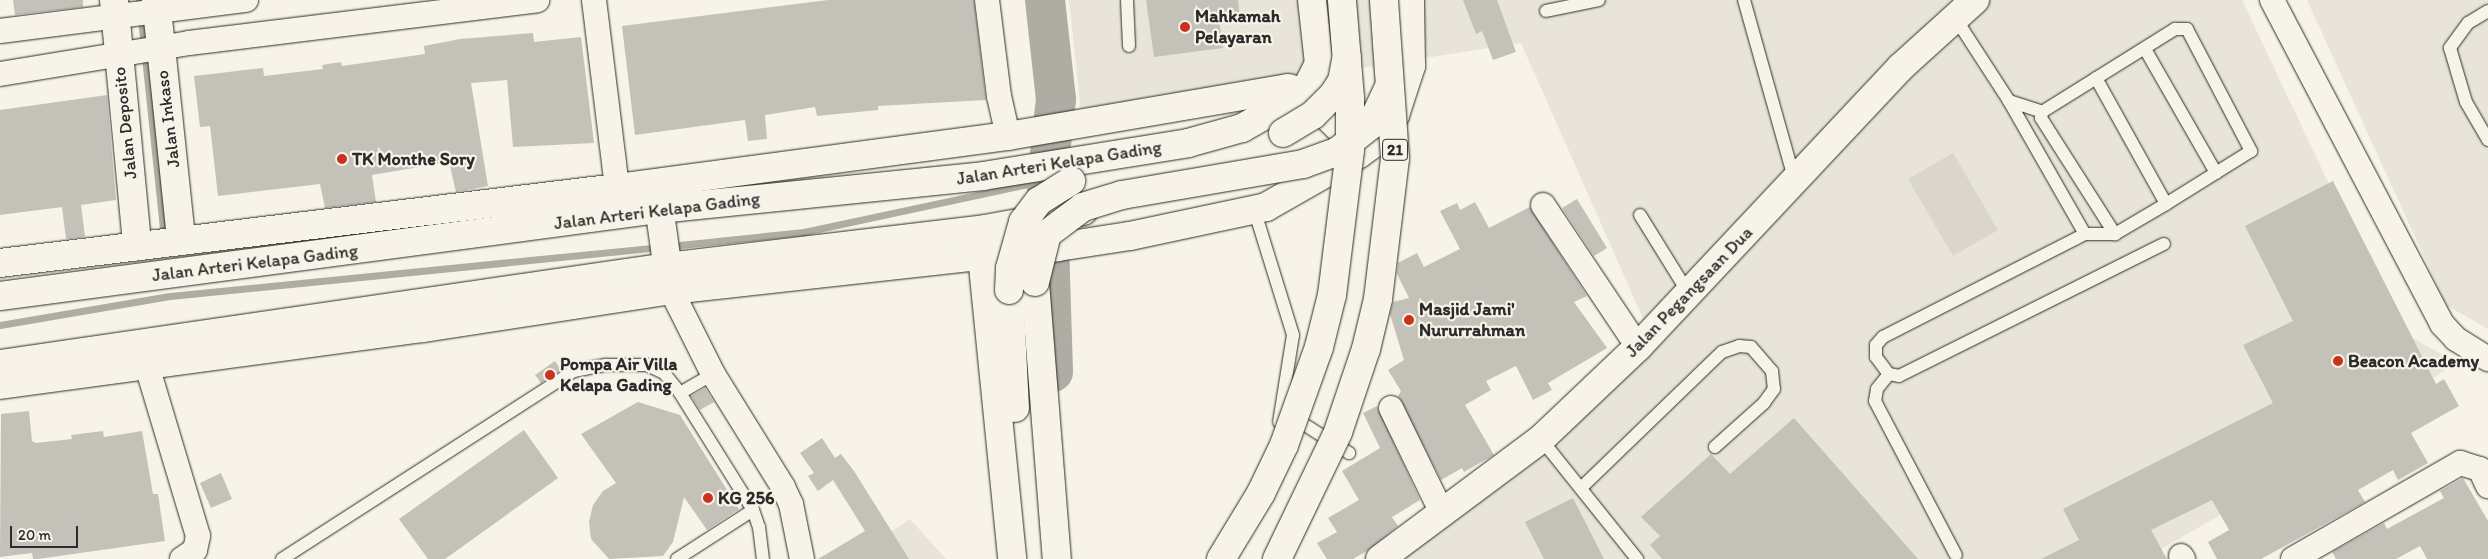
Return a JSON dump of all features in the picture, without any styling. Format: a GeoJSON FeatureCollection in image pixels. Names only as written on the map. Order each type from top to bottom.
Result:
{"type":"FeatureCollection","features":[{"type":"Feature","properties":{"kind":"main road"},"geometry":{"type":"LineString","coordinates":[[1312,0],[1319,64],[1304,93],[1343,132],[1359,154]]}},
{"type":"Feature","properties":{"kind":"main road"},"geometry":{"type":"LineString","coordinates":[[1026,559],[1009,290],[1010,268],[1023,222],[1039,202],[1071,181],[1282,133],[1314,115],[1342,81],[1348,45],[1343,0]]}},
{"type":"Feature","properties":{"kind":"main road"},"geometry":{"type":"LineString","coordinates":[[1221,559],[1261,493],[1284,445],[1318,347],[1332,296],[1350,150],[1350,98],[1343,0]]}},
{"type":"Feature","properties":{"kind":"main road"},"geometry":{"type":"LineString","coordinates":[[1057,559],[1036,316],[1036,282],[1047,234],[1083,207],[1122,195],[1303,164],[1350,144],[1370,126],[1389,87],[1385,0]]}},
{"type":"Feature","properties":{"kind":"main road","name":"21"},"geometry":{"type":"LineString","coordinates":[[1277,559],[1338,432],[1378,300],[1395,158],[1385,0]]}},
{"type":"Feature","properties":{"kind":"main road"},"geometry":{"type":"LineString","coordinates":[[0,364],[666,265],[986,246],[1058,247],[1130,236],[1266,207],[1359,154],[1377,141],[1395,115],[1406,88],[1411,66],[1410,0]]}},
{"type":"Feature","properties":{"kind":"main road","name":"Jalan Pegangsaan Dua"},"geometry":{"type":"LineString","coordinates":[[1380,559],[1441,511],[1541,439],[1690,294],[1795,181],[1954,16],[1975,0]]}},
{"type":"Feature","properties":{"kind":"main road","name":"Jalan Inkaso"},"geometry":{"type":"LineString","coordinates":[[155,8],[141,51],[161,242]]}},
{"type":"Feature","properties":{"kind":"main road","name":"Jalan Deposito"},"geometry":{"type":"LineString","coordinates":[[118,10],[141,51],[161,242]]}},
{"type":"Feature","properties":{"kind":"main road","name":"Jalan Arteri Kelapa Gading"},"geometry":{"type":"LineString","coordinates":[[0,263],[656,183],[1016,134],[1288,88],[1304,93]]}},
{"type":"Feature","properties":{"kind":"main road","name":"Jalan Arteri Kelapa Gading"},"geometry":{"type":"LineString","coordinates":[[0,296],[181,274],[659,210],[1009,172],[1188,143],[1242,128],[1304,93]]}},
{"type":"Feature","properties":{"kind":"main road"},"geometry":{"type":"LineString","coordinates":[[656,183],[666,265]]}},
{"type":"Feature","properties":{"kind":"main road"},"geometry":{"type":"LineString","coordinates":[[986,246],[1107,207],[1263,185],[1300,186]]}},
{"type":"Feature","properties":{"kind":"main road"},"geometry":{"type":"LineString","coordinates":[[986,246],[1012,559]]}},
{"type":"Feature","properties":{"kind":"main road"},"geometry":{"type":"LineString","coordinates":[[0,385],[147,366],[666,265]]}},
{"type":"Feature","properties":{"kind":"street"},"geometry":{"type":"LineString","coordinates":[[0,31],[118,10],[246,0]]}},
{"type":"Feature","properties":{"kind":"street"},"geometry":{"type":"LineString","coordinates":[[0,74],[438,6],[537,0]]}},
{"type":"Feature","properties":{"kind":"street"},"geometry":{"type":"LineString","coordinates":[[594,0],[617,188]]}},
{"type":"Feature","properties":{"kind":"street"},"geometry":{"type":"LineString","coordinates":[[987,0],[998,96],[1016,134]]}},
{"type":"Feature","properties":{"kind":"street"},"geometry":{"type":"LineString","coordinates":[[2272,0],[2442,324],[2479,354]]}},
{"type":"Feature","properties":{"kind":"street"},"geometry":{"type":"LineString","coordinates":[[1543,205],[1638,346]]}},
{"type":"Feature","properties":{"kind":"street"},"geometry":{"type":"LineString","coordinates":[[666,265],[713,374],[783,487],[791,504],[802,559]]}},
{"type":"Feature","properties":{"kind":"street"},"geometry":{"type":"LineString","coordinates":[[147,366],[198,536],[195,550],[182,559]]}},
{"type":"Feature","properties":{"kind":"street"},"geometry":{"type":"LineString","coordinates":[[1391,408],[1441,511]]}},
{"type":"Feature","properties":{"kind":"street"},"geometry":{"type":"LineString","coordinates":[[2293,559],[2460,463],[2480,470],[2488,486]]}},
{"type":"Feature","properties":{"kind":"lane"},"geometry":{"type":"LineString","coordinates":[[1127,0],[1129,46]]}},
{"type":"Feature","properties":{"kind":"lane"},"geometry":{"type":"LineString","coordinates":[[1546,11],[1599,0]]}},
{"type":"Feature","properties":{"kind":"lane"},"geometry":{"type":"LineString","coordinates":[[1744,0],[1795,181]]}},
{"type":"Feature","properties":{"kind":"lane"},"geometry":{"type":"LineString","coordinates":[[2488,11],[2468,23],[2450,48],[2466,102],[2488,140]]}},
{"type":"Feature","properties":{"kind":"lane"},"geometry":{"type":"LineString","coordinates":[[1954,16],[2009,101],[2085,234]]}},
{"type":"Feature","properties":{"kind":"lane"},"geometry":{"type":"LineString","coordinates":[[1889,374],[1875,350],[1883,337],[2085,234],[2115,234],[2248,154],[2250,146],[2196,42],[2181,27],[2042,112],[2041,118],[2115,234]]}},
{"type":"Feature","properties":{"kind":"lane"},"geometry":{"type":"LineString","coordinates":[[2145,49],[2216,173]]}},
{"type":"Feature","properties":{"kind":"lane"},"geometry":{"type":"LineString","coordinates":[[2096,78],[2166,204]]}},
{"type":"Feature","properties":{"kind":"lane"},"geometry":{"type":"LineString","coordinates":[[2009,101],[2042,112]]}},
{"type":"Feature","properties":{"kind":"lane"},"geometry":{"type":"LineString","coordinates":[[1254,209],[1293,336],[1283,410],[1264,466]]}},
{"type":"Feature","properties":{"kind":"lane"},"geometry":{"type":"LineString","coordinates":[[1640,216],[1690,294]]}},
{"type":"Feature","properties":{"kind":"lane"},"geometry":{"type":"LineString","coordinates":[[1889,374],[1904,374],[2164,244]]}},
{"type":"Feature","properties":{"kind":"lane"},"geometry":{"type":"LineString","coordinates":[[1582,487],[1722,352],[1739,346],[1751,347],[1772,371],[1774,389],[1764,404],[1715,447]]}},
{"type":"Feature","properties":{"kind":"lane"},"geometry":{"type":"LineString","coordinates":[[282,559],[574,371],[606,365],[647,365],[664,373],[680,393],[752,510],[759,527],[763,559]]}},
{"type":"Feature","properties":{"kind":"lane"},"geometry":{"type":"LineString","coordinates":[[680,393],[713,374]]}},
{"type":"Feature","properties":{"kind":"lane"},"geometry":{"type":"LineString","coordinates":[[1889,374],[1877,389],[1875,402],[1956,555]]}},
{"type":"Feature","properties":{"kind":"lane"},"geometry":{"type":"LineString","coordinates":[[1283,410],[1349,454]]}},
{"type":"Feature","properties":{"kind":"lane"},"geometry":{"type":"LineString","coordinates":[[1541,439],[1582,487],[1637,559]]}},
{"type":"Feature","properties":{"kind":"lane"},"geometry":{"type":"LineString","coordinates":[[677,559],[752,510]]}},
{"type":"Feature","properties":{"kind":"shaded area"},"geometry":{"type":"Polygon","coordinates":[[[1069,0],[2242,0],[2398,330],[2456,362],[2333,450],[2144,559],[1375,559],[1503,469],[1645,323],[1521,43],[1081,112],[1069,0]]]}},
{"type":"Feature","properties":{"kind":"shaded area"},"geometry":{"type":"Polygon","coordinates":[[[2307,0],[2488,0],[2488,329],[2446,305],[2307,0]]]}},
{"type":"Feature","properties":{"kind":"shaded area"},"geometry":{"type":"Polygon","coordinates":[[[1953,153],[1998,230],[1953,256],[1908,179],[1953,153]]]}},
{"type":"Feature","properties":{"kind":"shaded area"},"geometry":{"type":"Polygon","coordinates":[[[910,519],[946,559],[851,559],[910,519]]]}},
{"type":"Feature","properties":{"kind":"building"},"geometry":{"type":"Polygon","coordinates":[[[13,0],[83,0],[83,7],[15,15],[13,0]]]}},
{"type":"Feature","properties":{"kind":"building"},"geometry":{"type":"Polygon","coordinates":[[[828,0],[974,0],[986,100],[878,106],[878,110],[817,116],[815,107],[765,115],[767,139],[748,141],[745,120],[635,135],[622,26],[828,0]]]}},
{"type":"Feature","properties":{"kind":"building","name":"Mahkamah Pelayaran"},"geometry":{"type":"Polygon","coordinates":[[[1146,0],[1238,0],[1240,17],[1219,20],[1223,48],[1154,57],[1146,0]]]}},
{"type":"Feature","properties":{"kind":"building"},"geometry":{"type":"Polygon","coordinates":[[[1463,0],[1497,0],[1516,52],[1493,60],[1482,31],[1476,34],[1463,0]]]}},
{"type":"Feature","properties":{"kind":"building"},"geometry":{"type":"Polygon","coordinates":[[[533,33],[534,42],[581,37],[594,143],[513,147],[507,80],[471,83],[488,186],[456,192],[449,162],[372,175],[376,202],[325,208],[320,184],[218,196],[210,126],[200,127],[194,76],[263,68],[264,76],[323,69],[322,65],[341,62],[342,66],[425,54],[424,46],[460,39],[533,33]]]}},
{"type":"Feature","properties":{"kind":"building"},"geometry":{"type":"Polygon","coordinates":[[[107,95],[116,200],[81,205],[85,237],[66,239],[62,207],[0,215],[0,110],[107,95]]]}},
{"type":"Feature","properties":{"kind":"building","name":"Beacon Academy"},"geometry":{"type":"Polygon","coordinates":[[[2333,181],[2436,384],[2444,379],[2459,406],[2411,433],[2428,463],[2398,480],[2393,470],[2358,490],[2365,502],[2261,559],[2217,559],[2208,542],[2229,530],[2212,500],[2151,530],[2167,559],[2041,559],[2079,540],[2063,509],[2273,403],[2243,345],[2293,321],[2245,226],[2333,181]]]}},
{"type":"Feature","properties":{"kind":"building"},"geometry":{"type":"Polygon","coordinates":[[[1577,199],[1607,248],[1594,256],[1562,208],[1577,199]]]}},
{"type":"Feature","properties":{"kind":"building"},"geometry":{"type":"Polygon","coordinates":[[[1475,202],[1489,228],[1530,207],[1587,296],[1574,302],[1607,348],[1548,383],[1552,390],[1533,400],[1516,366],[1486,381],[1491,390],[1465,405],[1494,455],[1464,472],[1462,468],[1441,480],[1398,396],[1401,391],[1388,370],[1404,360],[1390,314],[1393,302],[1409,298],[1397,274],[1398,263],[1417,253],[1424,267],[1460,249],[1440,211],[1457,203],[1460,210],[1475,202]]]}},
{"type":"Feature","properties":{"kind":"building"},"geometry":{"type":"Polygon","coordinates":[[[555,361],[561,370],[541,383],[535,375],[555,361]]]}},
{"type":"Feature","properties":{"kind":"building"},"geometry":{"type":"Polygon","coordinates":[[[705,388],[714,402],[700,410],[691,396],[705,388]]]}},
{"type":"Feature","properties":{"kind":"building"},"geometry":{"type":"Polygon","coordinates":[[[638,402],[680,415],[739,509],[707,530],[684,497],[673,542],[663,556],[609,559],[591,539],[589,522],[593,505],[603,491],[616,483],[581,434],[638,402]]]}},
{"type":"Feature","properties":{"kind":"building"},"geometry":{"type":"Polygon","coordinates":[[[1377,406],[1420,500],[1392,517],[1398,526],[1367,551],[1353,559],[1327,559],[1317,543],[1337,532],[1328,518],[1359,500],[1342,471],[1380,448],[1363,413],[1377,406]]]}},
{"type":"Feature","properties":{"kind":"building"},"geometry":{"type":"Polygon","coordinates":[[[29,411],[32,441],[36,443],[72,439],[71,435],[103,431],[104,437],[142,431],[153,494],[158,494],[165,541],[38,559],[33,559],[32,553],[0,557],[1,414],[29,411]]]}},
{"type":"Feature","properties":{"kind":"building"},"geometry":{"type":"Polygon","coordinates":[[[1794,418],[1918,559],[1662,559],[1650,545],[1660,536],[1641,517],[1711,454],[1730,474],[1794,418]]]}},
{"type":"Feature","properties":{"kind":"building"},"geometry":{"type":"Polygon","coordinates":[[[524,430],[558,478],[445,559],[428,559],[399,519],[524,430]]]}},
{"type":"Feature","properties":{"kind":"building"},"geometry":{"type":"Polygon","coordinates":[[[822,438],[835,458],[841,454],[854,471],[909,559],[818,559],[865,531],[833,480],[818,491],[808,476],[814,473],[800,453],[822,438]]]}},
{"type":"Feature","properties":{"kind":"building"},"geometry":{"type":"Polygon","coordinates":[[[221,473],[232,499],[211,508],[200,483],[221,473]]]}},
{"type":"Feature","properties":{"kind":"building"},"geometry":{"type":"Polygon","coordinates":[[[2463,478],[2488,521],[2488,559],[2427,559],[2420,546],[2396,559],[2336,559],[2332,552],[2384,523],[2387,529],[2444,498],[2440,491],[2463,478]]]}},
{"type":"Feature","properties":{"kind":"building"},"geometry":{"type":"Polygon","coordinates":[[[1573,498],[1604,559],[1544,559],[1525,522],[1573,498]]]}},
{"type":"Feature","properties":{"kind":"waterway"},"geometry":{"type":"LineString","coordinates":[[139,0],[164,238]]}},
{"type":"Feature","properties":{"kind":"waterway"},"geometry":{"type":"LineString","coordinates":[[1045,0],[1056,99],[1047,180],[1053,372]]}},
{"type":"Feature","properties":{"kind":"waterway"},"geometry":{"type":"LineString","coordinates":[[670,246],[804,232],[1047,180]]}},
{"type":"Feature","properties":{"kind":"waterway"},"geometry":{"type":"LineString","coordinates":[[0,325],[170,296],[660,247]]}},
{"type":"Feature","properties":{"kind":"place","name":"Mahkamah Pelayaran"},"geometry":{"type":"Point","coordinates":[1185,27]}},
{"type":"Feature","properties":{"kind":"place","name":"TK Monthe Sory"},"geometry":{"type":"Point","coordinates":[342,159]}},
{"type":"Feature","properties":{"kind":"place","name":"Masjid Jami' Nururrahman"},"geometry":{"type":"Point","coordinates":[1409,320]}},
{"type":"Feature","properties":{"kind":"place","name":"Beacon Academy"},"geometry":{"type":"Point","coordinates":[2338,361]}},
{"type":"Feature","properties":{"kind":"place","name":"Pompa Air Villa Kelapa Gading"},"geometry":{"type":"Point","coordinates":[550,375]}},
{"type":"Feature","properties":{"kind":"place","name":"KG 256"},"geometry":{"type":"Point","coordinates":[708,498]}}]}
